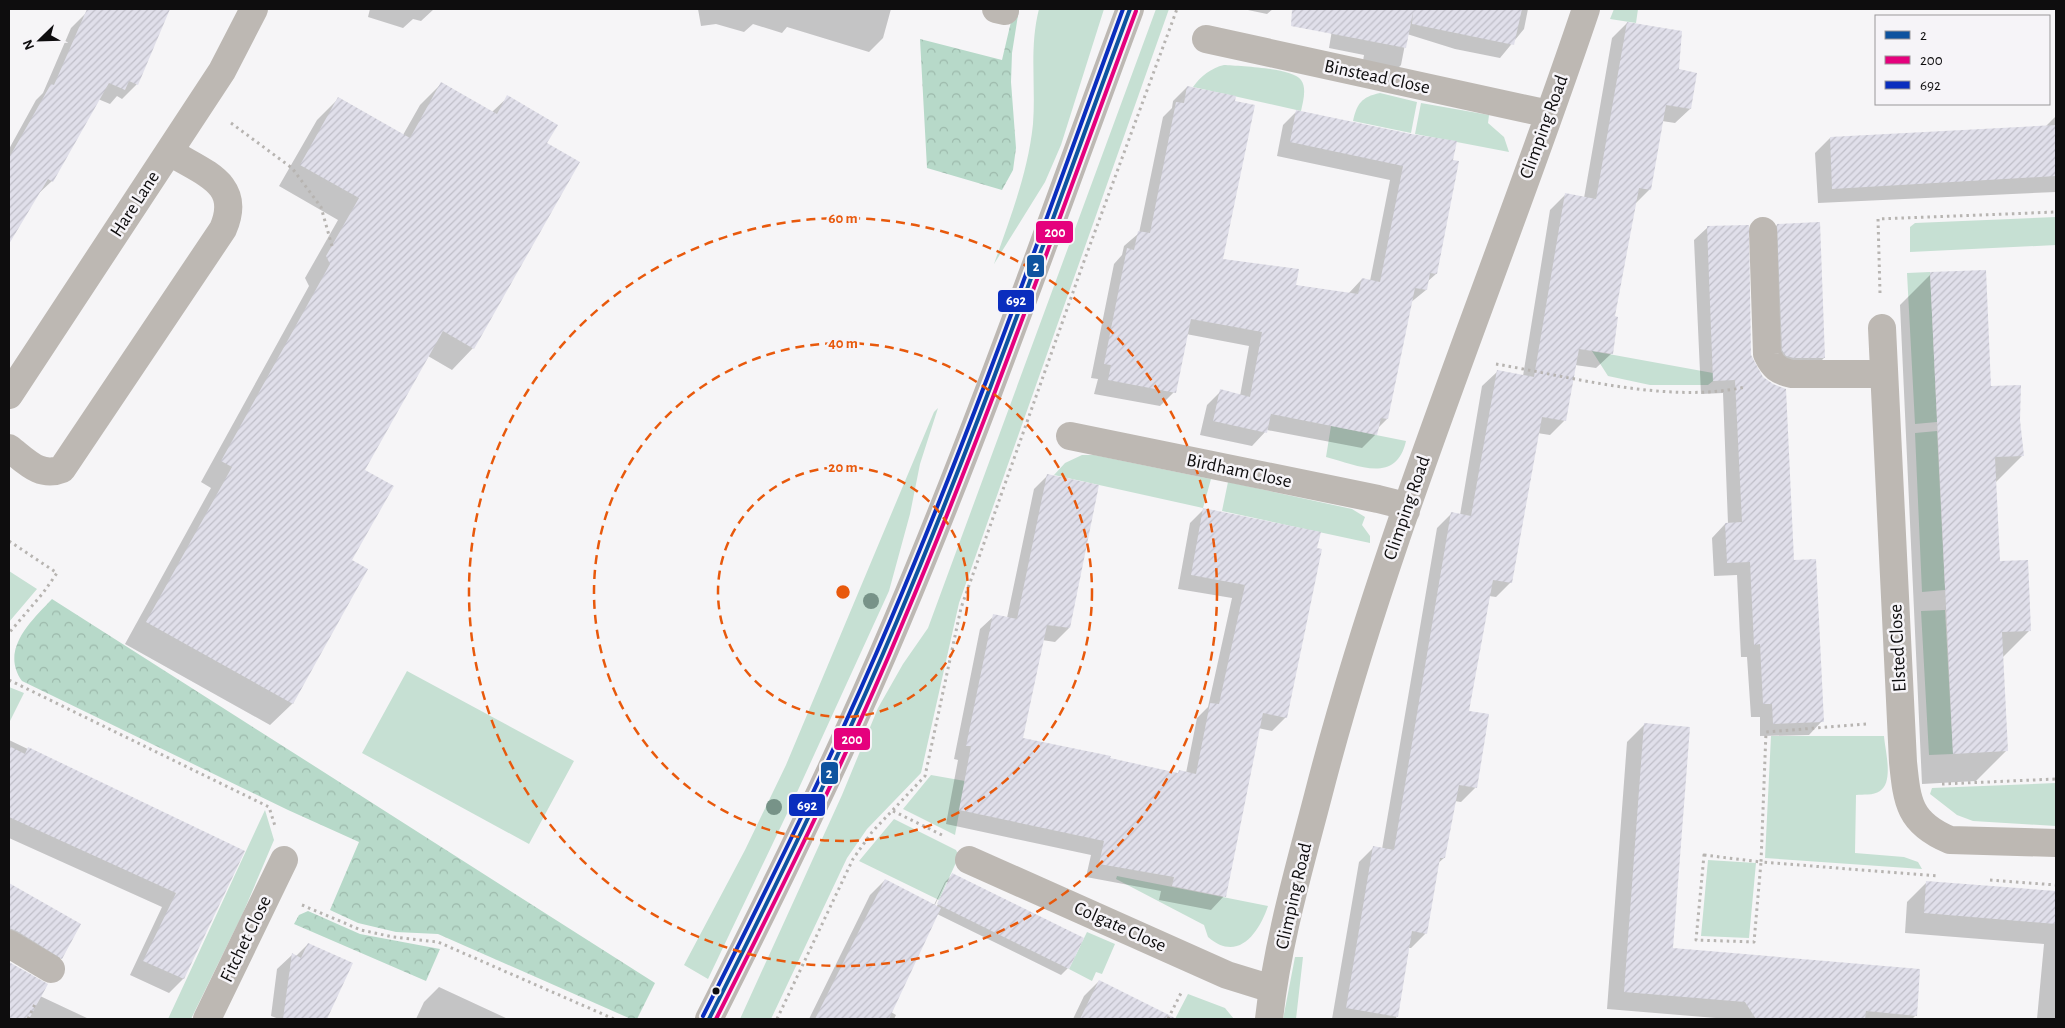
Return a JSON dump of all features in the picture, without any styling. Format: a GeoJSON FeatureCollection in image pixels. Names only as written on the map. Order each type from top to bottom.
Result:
{"type":"FeatureCollection","features":[{"type":"Feature","properties":{"kind":"street","name":"Hare Lane"},"geometry":{"type":"LineString","coordinates":[[9,394],[222,71],[254,9]]}},
{"type":"Feature","properties":{"kind":"street"},"geometry":{"type":"LineString","coordinates":[[709,1019],[796,848],[897,621],[1009,342],[1130,9]]}},
{"type":"Feature","properties":{"kind":"street","name":"Climping Road"},"geometry":{"type":"LineString","coordinates":[[1269,1019],[1272,989],[1328,756],[1363,636],[1586,9]]}},
{"type":"Feature","properties":{"kind":"street","name":"Binstead Close"},"geometry":{"type":"LineString","coordinates":[[1206,39],[1549,114]]}},
{"type":"Feature","properties":{"kind":"street"},"geometry":{"type":"LineString","coordinates":[[9,448],[35,469],[52,473],[62,469],[223,229],[230,213],[228,198],[220,182],[170,152]]}},
{"type":"Feature","properties":{"kind":"street"},"geometry":{"type":"LineString","coordinates":[[1764,231],[1768,354],[1772,364],[1780,372],[1792,374],[1884,374]]}},
{"type":"Feature","properties":{"kind":"street","name":"Elsted Close"},"geometry":{"type":"LineString","coordinates":[[1882,328],[1901,722],[1907,800],[1913,814],[1936,834],[1950,840],[2056,843]]}},
{"type":"Feature","properties":{"kind":"street","name":"Birdham Close"},"geometry":{"type":"LineString","coordinates":[[1070,436],[1378,499],[1394,504],[1406,511]]}},
{"type":"Feature","properties":{"kind":"street","name":"Fitchet Close"},"geometry":{"type":"LineString","coordinates":[[207,1019],[284,860]]}},
{"type":"Feature","properties":{"kind":"street","name":"Colgate Close"},"geometry":{"type":"LineString","coordinates":[[969,860],[1227,975],[1272,989]]}},
{"type":"Feature","properties":{"kind":"street"},"geometry":{"type":"LineString","coordinates":[[9,944],[51,969]]}},
{"type":"Feature","properties":{"kind":"path"},"geometry":{"type":"LineString","coordinates":[[777,1019],[853,859],[872,832],[925,776],[961,608],[1083,264],[1177,9]]}},
{"type":"Feature","properties":{"kind":"path"},"geometry":{"type":"LineString","coordinates":[[201,103],[264,146],[292,168],[320,207],[332,246]]}},
{"type":"Feature","properties":{"kind":"path"},"geometry":{"type":"LineString","coordinates":[[1882,328],[1878,219],[2056,212]]}},
{"type":"Feature","properties":{"kind":"path"},"geometry":{"type":"LineString","coordinates":[[1461,357],[1644,390],[1720,392],[1764,382],[1780,372]]}},
{"type":"Feature","properties":{"kind":"path"},"geometry":{"type":"LineString","coordinates":[[9,541],[57,573],[43,593],[9,633]]}},
{"type":"Feature","properties":{"kind":"path"},"geometry":{"type":"LineString","coordinates":[[1901,722],[1766,732],[1761,862],[1754,942],[1696,940],[1704,855],[1761,862],[1948,876]]}},
{"type":"Feature","properties":{"kind":"path"},"geometry":{"type":"LineString","coordinates":[[1905,785],[2056,779]]}},
{"type":"Feature","properties":{"kind":"path"},"geometry":{"type":"LineString","coordinates":[[893,811],[962,845],[969,860]]}},
{"type":"Feature","properties":{"kind":"path"},"geometry":{"type":"LineString","coordinates":[[1987,880],[2056,885]]}},
{"type":"Feature","properties":{"kind":"green space"},"geometry":{"type":"Polygon","coordinates":[[[1014,9],[1019,9],[1012,53],[1011,82],[1016,148],[1013,170],[1002,190],[927,168],[920,39],[1002,60],[1014,9]]]}},
{"type":"Feature","properties":{"kind":"green space"},"geometry":{"type":"Polygon","coordinates":[[[1039,9],[1104,9],[1061,145],[1045,182],[994,264],[1018,195],[1031,142],[1034,109],[1034,38],[1039,9]]]}},
{"type":"Feature","properties":{"kind":"green space"},"geometry":{"type":"Polygon","coordinates":[[[1156,9],[1169,9],[959,603],[921,773],[867,829],[847,858],[771,1019],[740,1019],[842,795],[878,708],[903,664],[928,628],[1156,9]]]}},
{"type":"Feature","properties":{"kind":"green space"},"geometry":{"type":"Polygon","coordinates":[[[1614,9],[1638,9],[1636,23],[1610,19],[1614,9]]]}},
{"type":"Feature","properties":{"kind":"green space"},"geometry":{"type":"Polygon","coordinates":[[[1224,65],[1265,68],[1296,76],[1301,80],[1304,87],[1301,111],[1193,87],[1207,73],[1224,65]]]}},
{"type":"Feature","properties":{"kind":"green space"},"geometry":{"type":"Polygon","coordinates":[[[1380,93],[1417,102],[1411,133],[1353,121],[1356,110],[1361,102],[1368,97],[1380,93]]]}},
{"type":"Feature","properties":{"kind":"green space"},"geometry":{"type":"Polygon","coordinates":[[[1421,103],[1489,115],[1488,123],[1504,137],[1509,152],[1415,134],[1421,103]]]}},
{"type":"Feature","properties":{"kind":"green space"},"geometry":{"type":"Polygon","coordinates":[[[2056,217],[2056,245],[1910,252],[1910,227],[1915,223],[2056,217]]]}},
{"type":"Feature","properties":{"kind":"green space"},"geometry":{"type":"Polygon","coordinates":[[[1930,272],[1937,422],[1915,424],[1907,273],[1930,272]]]}},
{"type":"Feature","properties":{"kind":"green space"},"geometry":{"type":"Polygon","coordinates":[[[1592,351],[1713,373],[1713,381],[1708,385],[1650,385],[1608,376],[1592,351]]]}},
{"type":"Feature","properties":{"kind":"green space"},"geometry":{"type":"Polygon","coordinates":[[[938,408],[920,464],[910,514],[889,591],[793,801],[708,979],[684,965],[745,850],[786,765],[934,412],[938,408]]]}},
{"type":"Feature","properties":{"kind":"green space"},"geometry":{"type":"Polygon","coordinates":[[[1331,426],[1406,441],[1401,455],[1394,463],[1384,468],[1362,467],[1326,457],[1331,426]]]}},
{"type":"Feature","properties":{"kind":"green space"},"geometry":{"type":"Polygon","coordinates":[[[1937,431],[1945,590],[1922,592],[1915,433],[1937,431]]]}},
{"type":"Feature","properties":{"kind":"green space"},"geometry":{"type":"Polygon","coordinates":[[[1082,455],[1094,455],[1211,479],[1203,508],[1054,475],[1065,463],[1082,455]]]}},
{"type":"Feature","properties":{"kind":"green space"},"geometry":{"type":"Polygon","coordinates":[[[1228,482],[1352,509],[1365,517],[1362,525],[1370,536],[1370,543],[1222,511],[1228,482]]]}},
{"type":"Feature","properties":{"kind":"green space"},"geometry":{"type":"Polygon","coordinates":[[[9,571],[37,589],[9,622],[9,571]]]}},
{"type":"Feature","properties":{"kind":"green space"},"geometry":{"type":"Polygon","coordinates":[[[52,599],[655,983],[637,1019],[631,1019],[438,934],[396,932],[358,923],[330,910],[359,842],[288,810],[22,681],[16,670],[14,658],[16,647],[27,627],[52,599]]]}},
{"type":"Feature","properties":{"kind":"green space"},"geometry":{"type":"Polygon","coordinates":[[[1945,610],[1953,754],[1929,755],[1921,611],[1945,610]]]}},
{"type":"Feature","properties":{"kind":"green space"},"geometry":{"type":"Polygon","coordinates":[[[407,671],[574,761],[529,844],[362,753],[407,671]]]}},
{"type":"Feature","properties":{"kind":"green space"},"geometry":{"type":"Polygon","coordinates":[[[9,687],[24,693],[9,723],[9,687]]]}},
{"type":"Feature","properties":{"kind":"green space"},"geometry":{"type":"Polygon","coordinates":[[[1771,736],[1884,736],[1888,765],[1887,781],[1884,787],[1877,793],[1856,795],[1855,853],[1904,857],[1918,862],[1922,869],[1765,858],[1771,736]]]}},
{"type":"Feature","properties":{"kind":"green space"},"geometry":{"type":"Polygon","coordinates":[[[931,775],[965,781],[955,835],[903,809],[931,775]]]}},
{"type":"Feature","properties":{"kind":"green space"},"geometry":{"type":"Polygon","coordinates":[[[2056,783],[2056,826],[1973,821],[1957,815],[1930,794],[1932,788],[2056,783]]]}},
{"type":"Feature","properties":{"kind":"green space"},"geometry":{"type":"Polygon","coordinates":[[[265,810],[274,840],[243,913],[191,1019],[168,1019],[265,810]]]}},
{"type":"Feature","properties":{"kind":"green space"},"geometry":{"type":"Polygon","coordinates":[[[894,819],[956,850],[959,856],[939,900],[859,861],[894,819]]]}},
{"type":"Feature","properties":{"kind":"green space"},"geometry":{"type":"Polygon","coordinates":[[[1708,860],[1756,863],[1749,938],[1701,936],[1708,860]]]}},
{"type":"Feature","properties":{"kind":"green space"},"geometry":{"type":"Polygon","coordinates":[[[1117,876],[1268,906],[1253,935],[1238,946],[1229,947],[1219,944],[1208,937],[1204,925],[1116,879],[1117,876]]]}},
{"type":"Feature","properties":{"kind":"green space"},"geometry":{"type":"Polygon","coordinates":[[[308,911],[360,934],[440,949],[426,981],[294,924],[299,915],[308,911]]]}},
{"type":"Feature","properties":{"kind":"green space"},"geometry":{"type":"Polygon","coordinates":[[[1087,932],[1115,944],[1102,974],[1096,972],[1092,981],[1069,969],[1087,932]]]}},
{"type":"Feature","properties":{"kind":"green space"},"geometry":{"type":"Polygon","coordinates":[[[1295,957],[1303,957],[1296,1019],[1283,1019],[1295,957]]]}},
{"type":"Feature","properties":{"kind":"green space"},"geometry":{"type":"Polygon","coordinates":[[[1188,994],[1225,1008],[1234,1019],[1175,1019],[1188,994]]]}},
{"type":"Feature","properties":{"kind":"building"},"geometry":{"type":"Polygon","coordinates":[[[87,9],[170,9],[138,85],[129,81],[125,90],[109,83],[53,182],[48,179],[9,244],[9,158],[51,84],[54,85],[87,9]]]}},
{"type":"Feature","properties":{"kind":"building"},"geometry":{"type":"Polygon","coordinates":[[[1292,9],[1522,9],[1514,45],[1412,24],[1413,12],[1406,48],[1291,26],[1292,9]]]}},
{"type":"Feature","properties":{"kind":"building"},"geometry":{"type":"Polygon","coordinates":[[[1627,22],[1682,31],[1679,69],[1697,73],[1691,109],[1666,105],[1651,190],[1639,188],[1615,316],[1618,317],[1613,354],[1579,349],[1566,421],[1542,417],[1512,583],[1493,580],[1469,711],[1489,714],[1477,788],[1459,785],[1445,858],[1440,858],[1427,934],[1412,931],[1398,1017],[1346,1008],[1373,846],[1394,850],[1451,512],[1471,516],[1497,370],[1534,377],[1565,193],[1596,199],[1627,22]]]}},
{"type":"Feature","properties":{"kind":"building"},"geometry":{"type":"Polygon","coordinates":[[[441,82],[497,114],[507,95],[558,125],[547,143],[580,162],[474,349],[443,331],[365,470],[394,486],[352,560],[368,569],[293,704],[146,622],[232,467],[221,461],[330,264],[326,256],[359,198],[300,165],[338,97],[410,138],[441,82]]]}},
{"type":"Feature","properties":{"kind":"building"},"geometry":{"type":"Polygon","coordinates":[[[1187,86],[1236,96],[1235,101],[1255,105],[1223,259],[1299,269],[1296,285],[1358,294],[1362,278],[1380,282],[1403,166],[1290,142],[1296,110],[1411,134],[1457,141],[1453,160],[1459,161],[1437,274],[1430,273],[1427,290],[1415,288],[1388,419],[1381,418],[1377,435],[1271,414],[1267,433],[1213,421],[1220,389],[1250,397],[1262,332],[1191,319],[1176,393],[1108,380],[1111,365],[1104,364],[1127,248],[1134,250],[1138,231],[1150,233],[1176,102],[1184,103],[1187,86]]]}},
{"type":"Feature","properties":{"kind":"building"},"geometry":{"type":"Polygon","coordinates":[[[2056,125],[2056,176],[1832,189],[1830,137],[2056,125]]]}},
{"type":"Feature","properties":{"kind":"building"},"geometry":{"type":"Polygon","coordinates":[[[1820,222],[1825,358],[1794,358],[1786,356],[1782,350],[1777,224],[1820,222]]]}},
{"type":"Feature","properties":{"kind":"building"},"geometry":{"type":"Polygon","coordinates":[[[1749,225],[1751,355],[1763,377],[1773,384],[1786,389],[1794,560],[1816,559],[1824,722],[1773,724],[1772,704],[1763,704],[1760,644],[1754,645],[1750,562],[1727,563],[1725,523],[1742,522],[1735,380],[1713,381],[1707,226],[1749,225]]]}},
{"type":"Feature","properties":{"kind":"building"},"geometry":{"type":"Polygon","coordinates":[[[1986,270],[1991,386],[2021,385],[2020,420],[2024,456],[1995,457],[2000,561],[2028,560],[2031,631],[2002,632],[2008,751],[1953,754],[1930,272],[1986,270]]]}},
{"type":"Feature","properties":{"kind":"building"},"geometry":{"type":"Polygon","coordinates":[[[1047,474],[1099,485],[1070,628],[1047,625],[1023,738],[1111,756],[1110,758],[1178,773],[1179,770],[1196,774],[1210,703],[1219,704],[1245,585],[1191,575],[1203,508],[1321,532],[1317,548],[1322,549],[1287,718],[1263,713],[1226,897],[1172,886],[1174,877],[1099,864],[1104,841],[959,810],[971,746],[966,746],[993,614],[1017,619],[1047,474]]]}},
{"type":"Feature","properties":{"kind":"building"},"geometry":{"type":"Polygon","coordinates":[[[1644,723],[1690,727],[1673,948],[1920,969],[1917,1016],[1866,1011],[1865,1019],[1756,1019],[1745,1002],[1624,992],[1644,723]]]}},
{"type":"Feature","properties":{"kind":"building"},"geometry":{"type":"Polygon","coordinates":[[[9,746],[25,754],[28,747],[245,851],[184,979],[143,961],[176,893],[9,817],[9,746]]]}},
{"type":"Feature","properties":{"kind":"building"},"geometry":{"type":"Polygon","coordinates":[[[952,873],[1084,938],[1069,969],[937,904],[952,873]]]}},
{"type":"Feature","properties":{"kind":"building"},"geometry":{"type":"Polygon","coordinates":[[[885,879],[941,908],[889,1019],[815,1019],[885,879]]]}},
{"type":"Feature","properties":{"kind":"building"},"geometry":{"type":"Polygon","coordinates":[[[1926,881],[2056,891],[2056,924],[1924,913],[1926,881]]]}},
{"type":"Feature","properties":{"kind":"building"},"geometry":{"type":"Polygon","coordinates":[[[9,883],[81,924],[62,959],[9,928],[9,883]]]}},
{"type":"Feature","properties":{"kind":"building"},"geometry":{"type":"Polygon","coordinates":[[[308,943],[353,963],[327,1019],[283,1019],[292,953],[301,958],[308,943]]]}},
{"type":"Feature","properties":{"kind":"building"},"geometry":{"type":"Polygon","coordinates":[[[9,962],[48,984],[29,1019],[9,1019],[9,962]]]}},
{"type":"Feature","properties":{"kind":"building"},"geometry":{"type":"Polygon","coordinates":[[[1099,980],[1177,1019],[1080,1019],[1099,980]]]}},
{"type":"Feature","properties":{"kind":"transit line","name":"692"},"geometry":{"type":"LineString","coordinates":[[703,1016],[824,769],[891,619],[982,392],[1123,9]]}},
{"type":"Feature","properties":{"kind":"transit line","name":"2"},"geometry":{"type":"LineString","coordinates":[[709,1019],[853,722],[897,621],[988,393],[1130,9]]}},
{"type":"Feature","properties":{"kind":"transit line","name":"200"},"geometry":{"type":"LineString","coordinates":[[716,1019],[837,772],[903,622],[994,394],[1136,11]]}}]}
